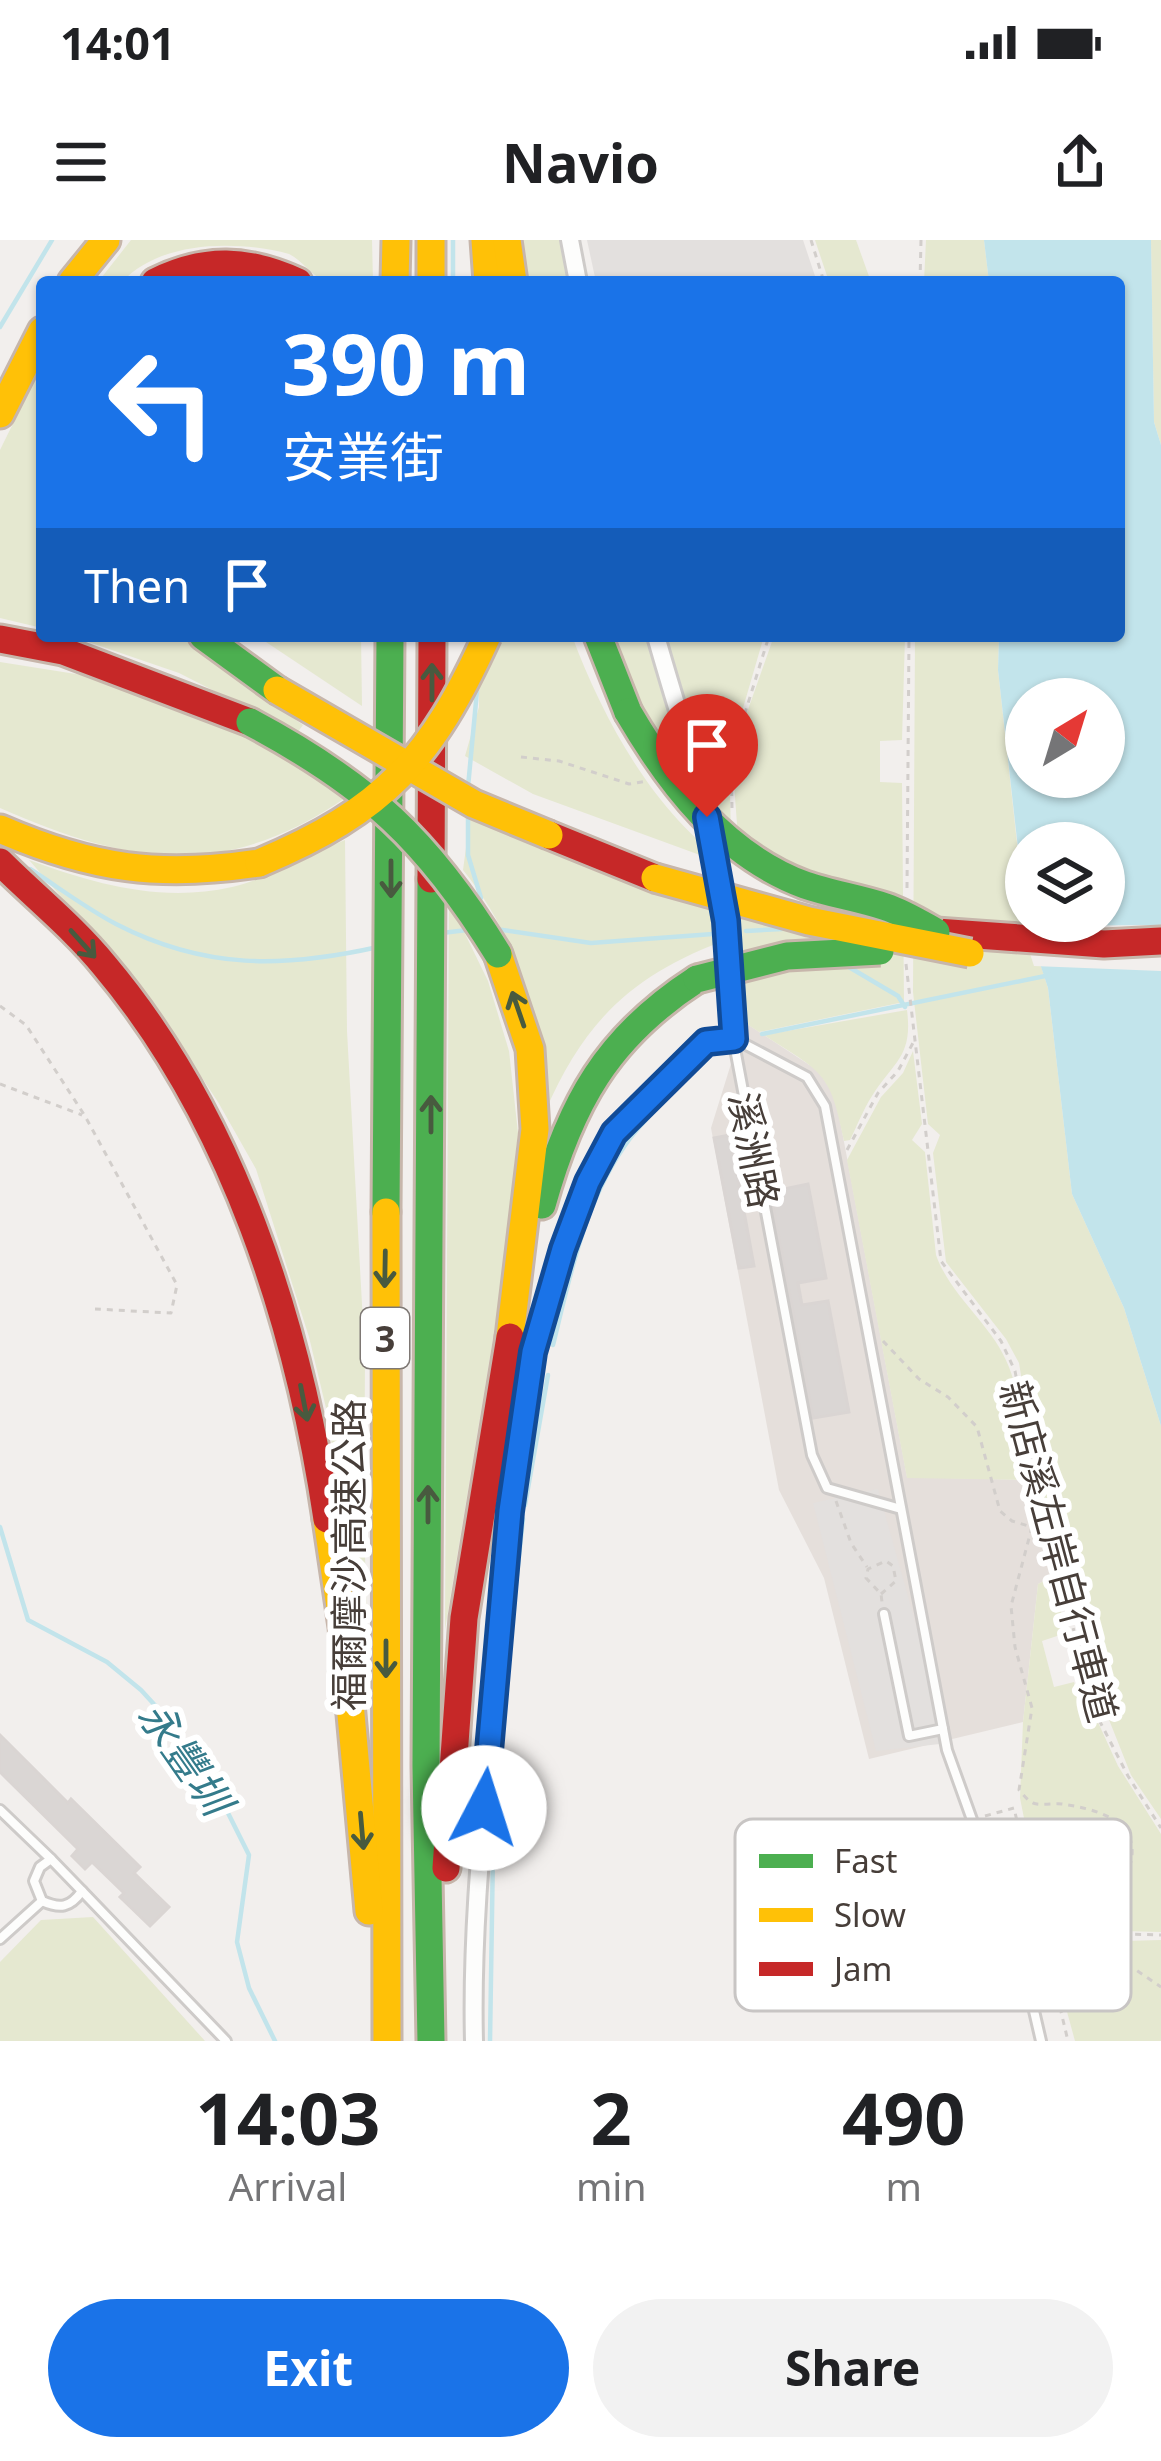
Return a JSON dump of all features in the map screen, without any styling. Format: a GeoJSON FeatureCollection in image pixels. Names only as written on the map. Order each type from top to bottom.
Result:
{"type":"FeatureCollection","features":[{"type":"Feature","properties":{"kind":"highway"},"geometry":{"type":"LineString","coordinates":[[395,276],[396,240]]}},
{"type":"Feature","properties":{"kind":"highway"},"geometry":{"type":"LineString","coordinates":[[431,240],[431,276]]}},
{"type":"Feature","properties":{"kind":"highway"},"geometry":{"type":"LineString","coordinates":[[484,240],[487,276]]}},
{"type":"Feature","properties":{"kind":"highway"},"geometry":{"type":"LineString","coordinates":[[507,240],[512,276]]}},
{"type":"Feature","properties":{"kind":"highway"},"geometry":{"type":"LineString","coordinates":[[77,276],[105,241]]}},
{"type":"Feature","properties":{"kind":"highway"},"geometry":{"type":"LineString","coordinates":[[87,276],[105,241]]}},
{"type":"Feature","properties":{"kind":"highway"},"geometry":{"type":"LineString","coordinates":[[168,276],[195,264],[237,260],[286,276]]}},
{"type":"Feature","properties":{"kind":"highway"},"geometry":{"type":"LineString","coordinates":[[0,414],[36,343]]}},
{"type":"Feature","properties":{"kind":"highway"},"geometry":{"type":"LineString","coordinates":[[0,639],[63,651],[250,722],[368,791],[413,832],[448,874],[498,955],[530,1049],[535,1129],[515,1310],[464,1618],[431,2041]]}},
{"type":"Feature","properties":{"kind":"highway"},"geometry":{"type":"LineString","coordinates":[[213,642],[554,829],[809,922],[970,953]]}},
{"type":"Feature","properties":{"kind":"highway"},"geometry":{"type":"LineString","coordinates":[[241,642],[283,682]]}},
{"type":"Feature","properties":{"kind":"highway","name":"福爾摩沙高速公路"},"geometry":{"type":"LineString","coordinates":[[383,2041],[390,642]]}},
{"type":"Feature","properties":{"kind":"highway","name":"福爾摩沙高速公路"},"geometry":{"type":"LineString","coordinates":[[431,642],[426,1743],[431,2041]]}},
{"type":"Feature","properties":{"kind":"highway"},"geometry":{"type":"LineString","coordinates":[[0,829],[78,860],[158,874],[259,863],[313,843],[357,816],[407,773],[448,721],[484,642]]}},
{"type":"Feature","properties":{"kind":"highway"},"geometry":{"type":"LineString","coordinates":[[600,642],[628,712],[670,779],[715,826],[782,875],[889,908],[936,932]]}},
{"type":"Feature","properties":{"kind":"highway"},"geometry":{"type":"LineString","coordinates":[[0,862],[104,968],[171,1058],[218,1138],[259,1234],[299,1378],[329,1538],[352,1707],[383,2041]]}},
{"type":"Feature","properties":{"kind":"highway"},"geometry":{"type":"LineString","coordinates":[[658,870],[936,932],[1104,944],[1161,941]]}},
{"type":"Feature","properties":{"kind":"highway"},"geometry":{"type":"LineString","coordinates":[[515,1310],[549,1176],[580,1094],[625,1036],[672,993],[697,979],[775,956],[844,950],[1161,959]]}},
{"type":"Feature","properties":{"kind":"street"},"geometry":{"type":"LineString","coordinates":[[570,240],[577,276]]}},
{"type":"Feature","properties":{"kind":"street"},"geometry":{"type":"LineString","coordinates":[[474,2041],[481,1850],[510,1511],[533,1352],[571,1226],[614,1133],[706,1042],[734,1039],[717,860],[658,642]]}},
{"type":"Feature","properties":{"kind":"lane","name":"溪洲路"},"geometry":{"type":"LineString","coordinates":[[734,1039],[807,1076],[825,1106],[943,1729],[972,1819]]}},
{"type":"Feature","properties":{"kind":"lane","name":"溪洲路"},"geometry":{"type":"LineString","coordinates":[[734,1039],[812,1455],[827,1488],[836,1491]]}},
{"type":"Feature","properties":{"kind":"lane"},"geometry":{"type":"LineString","coordinates":[[836,1491],[901,1509]]}},
{"type":"Feature","properties":{"kind":"lane"},"geometry":{"type":"LineString","coordinates":[[884,1614],[908,1736],[943,1729]]}},
{"type":"Feature","properties":{"kind":"lane"},"geometry":{"type":"LineString","coordinates":[[0,1810],[226,2041]]}},
{"type":"Feature","properties":{"kind":"lane"},"geometry":{"type":"LineString","coordinates":[[51,1859],[40,1867],[34,1881],[42,1900],[58,1908],[73,1904],[82,1892]]}},
{"type":"Feature","properties":{"kind":"lane"},"geometry":{"type":"LineString","coordinates":[[0,1940],[42,1900]]}},
{"type":"Feature","properties":{"kind":"lane","name":"溪洲路"},"geometry":{"type":"LineString","coordinates":[[1034,2011],[1041,2041]]}},
{"type":"Feature","properties":{"kind":"path"},"geometry":{"type":"LineString","coordinates":[[811,240],[822,276]]}},
{"type":"Feature","properties":{"kind":"path"},"geometry":{"type":"LineString","coordinates":[[920,276],[921,240]]}},
{"type":"Feature","properties":{"kind":"path"},"geometry":{"type":"LineString","coordinates":[[907,888],[909,642]]}},
{"type":"Feature","properties":{"kind":"path"},"geometry":{"type":"LineString","coordinates":[[521,757],[559,760],[629,784],[651,780]]}},
{"type":"Feature","properties":{"kind":"path","name":"新店溪左岸自行車道"},"geometry":{"type":"LineString","coordinates":[[906,957],[941,1261],[1000,1341],[1016,1371],[1042,1511],[1096,1714],[1127,1776],[1161,1828]]}},
{"type":"Feature","properties":{"kind":"path"},"geometry":{"type":"LineString","coordinates":[[0,1006],[26,1025],[85,1116],[177,1285],[170,1313],[95,1310]]}},
{"type":"Feature","properties":{"kind":"path"},"geometry":{"type":"LineString","coordinates":[[834,1154],[847,1151],[914,1041]]}},
{"type":"Feature","properties":{"kind":"path"},"geometry":{"type":"LineString","coordinates":[[0,1084],[85,1116]]}},
{"type":"Feature","properties":{"kind":"path"},"geometry":{"type":"LineString","coordinates":[[867,1329],[977,1427],[1000,1510],[1033,1527]]}},
{"type":"Feature","properties":{"kind":"path"},"geometry":{"type":"LineString","coordinates":[[836,1491],[836,1508],[868,1568],[866,1578],[881,1594],[896,1582],[893,1566],[886,1561],[868,1568]]}},
{"type":"Feature","properties":{"kind":"path"},"geometry":{"type":"LineString","coordinates":[[1042,1511],[1011,1606],[1032,1708],[1018,1790],[1033,1803],[1065,1804],[1115,1819]]}},
{"type":"Feature","properties":{"kind":"path"},"geometry":{"type":"LineString","coordinates":[[976,1819],[1014,1808],[1017,1819]]}},
{"type":"Feature","properties":{"kind":"path"},"geometry":{"type":"LineString","coordinates":[[1131,1934],[1161,1935]]}},
{"type":"Feature","properties":{"kind":"path"},"geometry":{"type":"LineString","coordinates":[[1131,1971],[1161,1987]]}},
{"type":"Feature","properties":{"kind":"path"},"geometry":{"type":"LineString","coordinates":[[1061,2011],[1068,2041]]}},
{"type":"Feature","properties":{"kind":"shaded area"},"geometry":{"type":"Polygon","coordinates":[[[587,240],[803,240],[815,276],[595,276],[587,240]]]}},
{"type":"Feature","properties":{"kind":"shaded area"},"geometry":{"type":"Polygon","coordinates":[[[744,1022],[817,1070],[835,1094],[907,1477],[1026,1480],[1053,1576],[1038,1584],[1023,1722],[869,1759],[824,1578],[779,1490],[711,1128],[744,1022]]]}},
{"type":"Feature","properties":{"kind":"shaded area"},"geometry":{"type":"Polygon","coordinates":[[[878,1489],[949,1743],[876,1751],[813,1503],[878,1489]]]}},
{"type":"Feature","properties":{"kind":"green space"},"geometry":{"type":"Polygon","coordinates":[[[131,240],[372,240],[373,276],[317,276],[289,254],[224,246],[178,251],[129,276],[103,276],[131,240]]]}},
{"type":"Feature","properties":{"kind":"green space"},"geometry":{"type":"Polygon","coordinates":[[[512,240],[563,240],[571,276],[518,276],[512,240]]]}},
{"type":"Feature","properties":{"kind":"green space"},"geometry":{"type":"Polygon","coordinates":[[[815,240],[856,240],[869,276],[827,276],[815,240]]]}},
{"type":"Feature","properties":{"kind":"green space"},"geometry":{"type":"Polygon","coordinates":[[[926,240],[984,240],[988,276],[924,276],[926,240]]]}},
{"type":"Feature","properties":{"kind":"green space"},"geometry":{"type":"Polygon","coordinates":[[[1151,240],[1161,240],[1161,445],[1154,422],[1151,240]]]}},
{"type":"Feature","properties":{"kind":"green space"},"geometry":{"type":"Polygon","coordinates":[[[36,377],[36,627],[0,618],[0,450],[36,377]]]}},
{"type":"Feature","properties":{"kind":"green space"},"geometry":{"type":"Polygon","coordinates":[[[89,642],[190,642],[303,725],[297,733],[179,673],[89,642]]]}},
{"type":"Feature","properties":{"kind":"green space"},"geometry":{"type":"Polygon","coordinates":[[[266,642],[361,642],[362,706],[266,642]]]}},
{"type":"Feature","properties":{"kind":"green space"},"geometry":{"type":"Polygon","coordinates":[[[498,642],[575,642],[634,763],[678,820],[730,866],[533,794],[465,756],[479,707],[479,687],[498,642]]]}},
{"type":"Feature","properties":{"kind":"green space"},"geometry":{"type":"Polygon","coordinates":[[[607,642],[651,642],[684,761],[665,763],[607,642]]]}},
{"type":"Feature","properties":{"kind":"green space"},"geometry":{"type":"Polygon","coordinates":[[[665,642],[762,642],[729,756],[731,834],[709,816],[665,642]]]}},
{"type":"Feature","properties":{"kind":"green space"},"geometry":{"type":"Polygon","coordinates":[[[772,642],[905,642],[902,740],[880,741],[880,782],[902,783],[904,1002],[759,1032],[744,1022],[734,937],[669,966],[618,1002],[578,1050],[545,1112],[538,1046],[524,984],[500,926],[463,870],[470,818],[659,895],[731,914],[822,929],[828,883],[738,838],[732,755],[772,642]]]}},
{"type":"Feature","properties":{"kind":"green space"},"geometry":{"type":"Polygon","coordinates":[[[915,642],[999,642],[1005,798],[1012,798],[1015,822],[1005,822],[1005,942],[1033,942],[1048,988],[1072,1194],[1124,1308],[1161,1426],[1161,1819],[1131,1775],[1096,1687],[1039,1483],[1019,1363],[946,1262],[933,1153],[940,1135],[928,1124],[913,992],[915,642]]]}},
{"type":"Feature","properties":{"kind":"green space"},"geometry":{"type":"Polygon","coordinates":[[[0,662],[101,678],[244,733],[348,796],[260,842],[218,852],[135,852],[47,827],[0,808],[0,662]]]}},
{"type":"Feature","properties":{"kind":"green space"},"geometry":{"type":"Polygon","coordinates":[[[345,840],[347,1031],[365,1359],[369,1688],[327,1412],[309,1337],[256,1169],[148,996],[29,860],[129,888],[180,893],[261,878],[345,840]]]}},
{"type":"Feature","properties":{"kind":"green space"},"geometry":{"type":"Polygon","coordinates":[[[449,901],[488,981],[509,1051],[518,1133],[500,1296],[445,1630],[449,901]]]}},
{"type":"Feature","properties":{"kind":"green space"},"geometry":{"type":"Polygon","coordinates":[[[907,1010],[907,1038],[900,1058],[869,1101],[850,1140],[844,1141],[828,1086],[811,1067],[764,1035],[907,1010]]]}},
{"type":"Feature","properties":{"kind":"green space"},"geometry":{"type":"Polygon","coordinates":[[[913,1051],[922,1124],[912,1140],[925,1152],[936,1255],[1009,1367],[1019,1408],[1026,1480],[907,1478],[847,1160],[913,1051]]]}},
{"type":"Feature","properties":{"kind":"green space"},"geometry":{"type":"Polygon","coordinates":[[[1053,1576],[1066,1633],[1042,1641],[1054,1687],[1074,1682],[1082,1709],[1091,1707],[1118,1766],[1161,1834],[1161,1932],[1131,1931],[1131,1819],[1024,1819],[1020,1798],[1023,1722],[1038,1584],[1053,1576]]]}},
{"type":"Feature","properties":{"kind":"green space"},"geometry":{"type":"Polygon","coordinates":[[[93,1917],[205,2041],[0,2041],[0,1962],[41,1920],[93,1917]]]}},
{"type":"Feature","properties":{"kind":"green space"},"geometry":{"type":"Polygon","coordinates":[[[1161,1940],[1161,2041],[1075,2041],[1067,2011],[1131,2011],[1131,1941],[1161,1940]]]}},
{"type":"Feature","properties":{"kind":"water"},"geometry":{"type":"Polygon","coordinates":[[[984,240],[1151,240],[1154,422],[1161,445],[1161,1426],[1124,1308],[1072,1194],[1048,988],[1033,942],[1125,942],[1125,822],[1015,822],[1012,798],[1125,798],[1125,678],[1005,678],[1005,732],[999,642],[1125,642],[1125,276],[988,276],[984,240]]]}},
{"type":"Feature","properties":{"kind":"pier"},"geometry":{"type":"Polygon","coordinates":[[[1125,925],[1161,925],[1161,971],[1034,966],[1026,942],[1125,942],[1125,925]]]}},
{"type":"Feature","properties":{"kind":"building"},"geometry":{"type":"Polygon","coordinates":[[[730,1135],[754,1266],[739,1268],[714,1138],[730,1135]]]}},
{"type":"Feature","properties":{"kind":"building"},"geometry":{"type":"Polygon","coordinates":[[[808,1184],[826,1278],[798,1283],[802,1305],[828,1301],[849,1412],[813,1418],[770,1192],[808,1184]]]}},
{"type":"Feature","properties":{"kind":"building"},"geometry":{"type":"Polygon","coordinates":[[[0,1735],[140,1867],[134,1873],[169,1907],[150,1926],[92,1862],[85,1869],[72,1856],[78,1849],[0,1772],[0,1735]]]}},
{"type":"Feature","properties":{"kind":"waterway"},"geometry":{"type":"LineString","coordinates":[[0,327],[52,240]]}},
{"type":"Feature","properties":{"kind":"waterway"},"geometry":{"type":"LineString","coordinates":[[453,240],[453,276]]}},
{"type":"Feature","properties":{"kind":"waterway"},"geometry":{"type":"LineString","coordinates":[[468,787],[477,691]]}},
{"type":"Feature","properties":{"kind":"waterway"},"geometry":{"type":"LineString","coordinates":[[468,816],[468,855],[481,898]]}},
{"type":"Feature","properties":{"kind":"waterway"},"geometry":{"type":"LineString","coordinates":[[30,869],[116,924],[181,950],[245,961],[277,961],[378,947]]}},
{"type":"Feature","properties":{"kind":"waterway"},"geometry":{"type":"LineString","coordinates":[[496,929],[591,943],[713,934]]}},
{"type":"Feature","properties":{"kind":"waterway"},"geometry":{"type":"LineString","coordinates":[[746,931],[782,929]]}},
{"type":"Feature","properties":{"kind":"waterway"},"geometry":{"type":"LineString","coordinates":[[442,933],[467,930]]}},
{"type":"Feature","properties":{"kind":"waterway"},"geometry":{"type":"LineString","coordinates":[[842,963],[898,996],[905,1007]]}},
{"type":"Feature","properties":{"kind":"waterway"},"geometry":{"type":"LineString","coordinates":[[762,1034],[1050,975]]}},
{"type":"Feature","properties":{"kind":"waterway"},"geometry":{"type":"LineString","coordinates":[[553,1345],[582,1236],[602,1185],[631,1137],[681,1082]]}},
{"type":"Feature","properties":{"kind":"waterway"},"geometry":{"type":"LineString","coordinates":[[525,1505],[548,1375]]}},
{"type":"Feature","properties":{"kind":"waterway"},"geometry":{"type":"LineString","coordinates":[[490,2041],[494,1789],[523,1519]]}},
{"type":"Feature","properties":{"kind":"waterway","name":"永豐圳"},"geometry":{"type":"LineString","coordinates":[[0,1527],[28,1620],[107,1662],[141,1690],[173,1725],[224,1805],[249,1855],[237,1942],[249,1988],[275,2041]]}},
{"type":"Feature","properties":{"kind":"traffic: fast"},"geometry":{"type":"LineString","coordinates":[[211,642],[277,690]]}},
{"type":"Feature","properties":{"kind":"traffic: fast"},"geometry":{"type":"LineString","coordinates":[[386,1212],[390,642]]}},
{"type":"Feature","properties":{"kind":"traffic: fast"},"geometry":{"type":"LineString","coordinates":[[600,642],[628,712]]}},
{"type":"Feature","properties":{"kind":"traffic: fast"},"geometry":{"type":"LineString","coordinates":[[628,712],[681,790],[749,855],[805,885],[886,907],[936,932]]}},
{"type":"Feature","properties":{"kind":"traffic: fast"},"geometry":{"type":"LineString","coordinates":[[250,722],[329,769],[392,819],[446,879],[498,954]]}},
{"type":"Feature","properties":{"kind":"traffic: fast"},"geometry":{"type":"LineString","coordinates":[[431,879],[426,1766],[431,2041]]}},
{"type":"Feature","properties":{"kind":"traffic: fast"},"geometry":{"type":"LineString","coordinates":[[697,979],[787,956],[880,951]]}},
{"type":"Feature","properties":{"kind":"traffic: fast"},"geometry":{"type":"LineString","coordinates":[[542,1205],[565,1135],[596,1076],[639,1025],[697,979]]}},
{"type":"Feature","properties":{"kind":"traffic: slow"},"geometry":{"type":"LineString","coordinates":[[77,276],[106,240]]}},
{"type":"Feature","properties":{"kind":"traffic: slow"},"geometry":{"type":"LineString","coordinates":[[395,276],[396,240]]}},
{"type":"Feature","properties":{"kind":"traffic: slow"},"geometry":{"type":"LineString","coordinates":[[431,240],[431,276]]}},
{"type":"Feature","properties":{"kind":"traffic: slow"},"geometry":{"type":"LineString","coordinates":[[485,240],[488,276]]}},
{"type":"Feature","properties":{"kind":"traffic: slow"},"geometry":{"type":"LineString","coordinates":[[507,240],[512,276]]}},
{"type":"Feature","properties":{"kind":"traffic: slow"},"geometry":{"type":"LineString","coordinates":[[0,414],[36,343]]}},
{"type":"Feature","properties":{"kind":"traffic: slow"},"geometry":{"type":"LineString","coordinates":[[259,863],[340,822],[399,776],[445,716],[484,642]]}},
{"type":"Feature","properties":{"kind":"traffic: slow"},"geometry":{"type":"LineString","coordinates":[[277,690],[474,804],[549,835]]}},
{"type":"Feature","properties":{"kind":"traffic: slow"},"geometry":{"type":"LineString","coordinates":[[0,829],[65,853],[127,867],[190,870],[259,863]]}},
{"type":"Feature","properties":{"kind":"traffic: slow"},"geometry":{"type":"LineString","coordinates":[[655,878],[809,921],[970,953]]}},
{"type":"Feature","properties":{"kind":"traffic: slow"},"geometry":{"type":"LineString","coordinates":[[498,954],[530,1049],[535,1129],[510,1337]]}},
{"type":"Feature","properties":{"kind":"traffic: slow"},"geometry":{"type":"LineString","coordinates":[[386,1212],[387,2041]]}},
{"type":"Feature","properties":{"kind":"traffic: slow"},"geometry":{"type":"LineString","coordinates":[[327,1519],[343,1627],[369,1911]]}},
{"type":"Feature","properties":{"kind":"traffic: jam"},"geometry":{"type":"LineString","coordinates":[[168,276],[226,264],[281,276]]}},
{"type":"Feature","properties":{"kind":"traffic: jam"},"geometry":{"type":"LineString","coordinates":[[0,639],[63,651],[250,722]]}},
{"type":"Feature","properties":{"kind":"traffic: jam"},"geometry":{"type":"LineString","coordinates":[[431,879],[432,642]]}},
{"type":"Feature","properties":{"kind":"traffic: jam"},"geometry":{"type":"LineString","coordinates":[[549,835],[655,878]]}},
{"type":"Feature","properties":{"kind":"traffic: jam"},"geometry":{"type":"LineString","coordinates":[[0,862],[92,951],[149,1025],[224,1156],[278,1298],[327,1519]]}},
{"type":"Feature","properties":{"kind":"traffic: jam"},"geometry":{"type":"LineString","coordinates":[[936,932],[1104,944],[1161,941]]}},
{"type":"Feature","properties":{"kind":"traffic: jam"},"geometry":{"type":"LineString","coordinates":[[446,1868],[464,1618],[510,1337]]}},
{"type":"Feature","properties":{"kind":"route"},"geometry":{"type":"LineString","coordinates":[[484,1808],[510,1511],[533,1352],[563,1249],[588,1182],[614,1133],[706,1042],[734,1039],[726,921],[707,817]]}}]}
